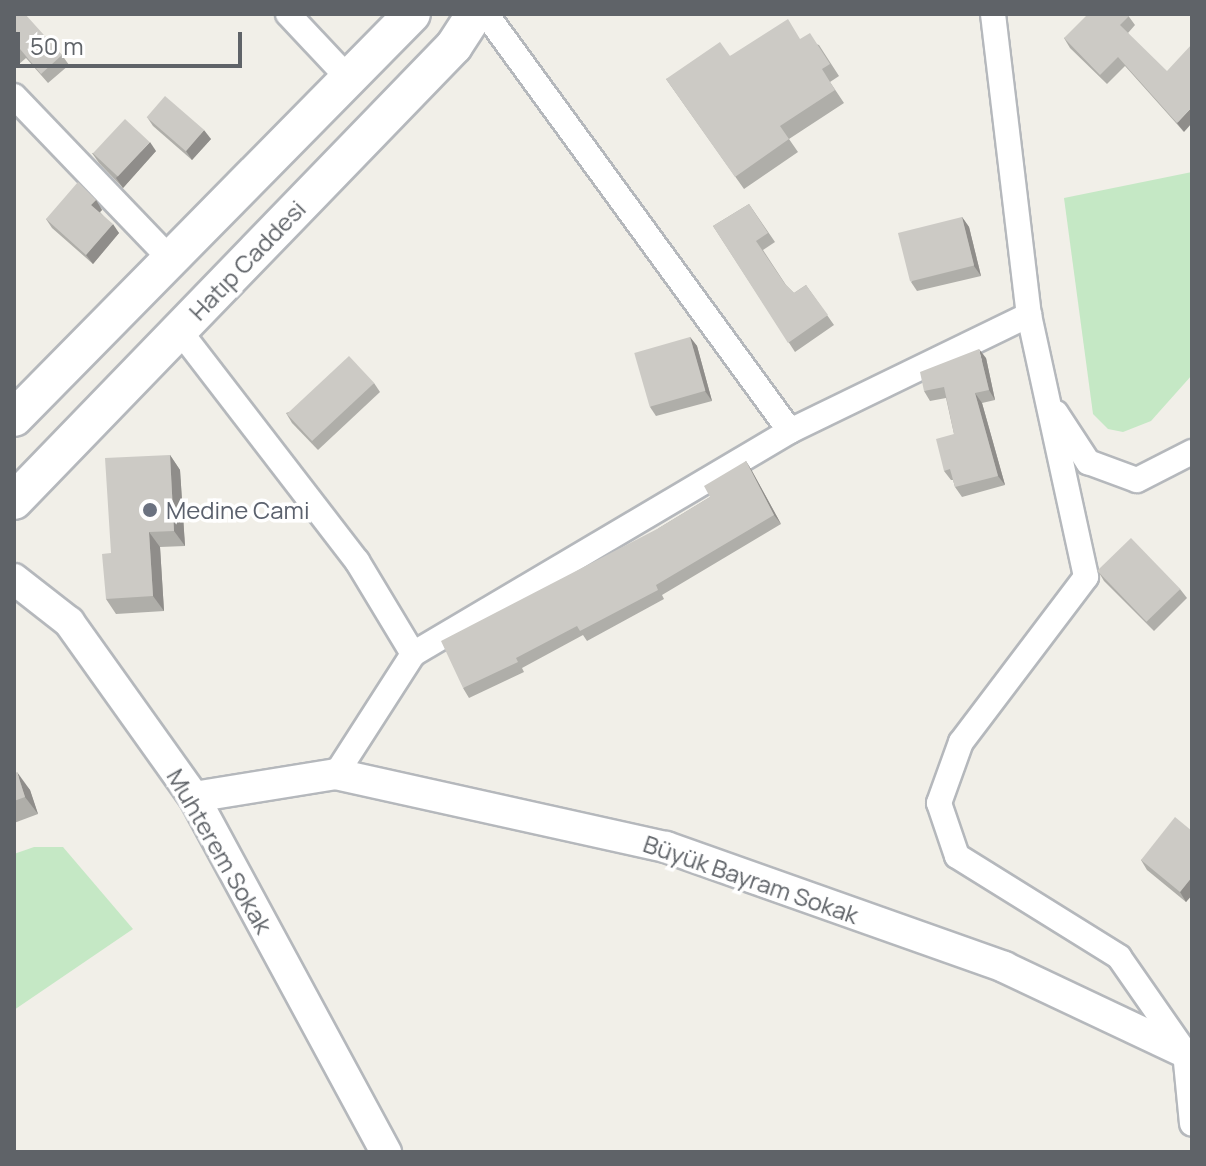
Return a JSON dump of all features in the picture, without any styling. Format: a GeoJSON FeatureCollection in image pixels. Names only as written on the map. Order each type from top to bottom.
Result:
{"type":"FeatureCollection","features":[{"type":"Feature","properties":{"kind":"main road"},"geometry":{"type":"LineString","coordinates":[[14,418],[412,14]]}},
{"type":"Feature","properties":{"kind":"main road","name":"Hatıp Caddesi"},"geometry":{"type":"LineString","coordinates":[[14,501],[454,46],[475,14]]}},
{"type":"Feature","properties":{"kind":"street"},"geometry":{"type":"LineString","coordinates":[[288,14],[350,80]]}},
{"type":"Feature","properties":{"kind":"street"},"geometry":{"type":"LineString","coordinates":[[486,14],[790,431]]}},
{"type":"Feature","properties":{"kind":"street"},"geometry":{"type":"LineString","coordinates":[[993,14],[1029,315],[1086,577],[961,742],[939,803],[957,856],[1119,957],[1188,1054],[1192,1124]]}},
{"type":"Feature","properties":{"kind":"street"},"geometry":{"type":"LineString","coordinates":[[14,96],[171,260]]}},
{"type":"Feature","properties":{"kind":"street"},"geometry":{"type":"LineString","coordinates":[[336,774],[413,654],[790,431],[1029,315]]}},
{"type":"Feature","properties":{"kind":"street"},"geometry":{"type":"LineString","coordinates":[[179,330],[357,561],[413,654]]}},
{"type":"Feature","properties":{"kind":"street"},"geometry":{"type":"LineString","coordinates":[[1048,401],[1088,462],[1101,467],[1137,480],[1191,455]]}},
{"type":"Feature","properties":{"kind":"street","name":"Muhterem Sokak"},"geometry":{"type":"LineString","coordinates":[[14,579],[69,622],[194,797],[386,1152]]}},
{"type":"Feature","properties":{"kind":"street","name":"Büyük Bayram Sokak"},"geometry":{"type":"LineString","coordinates":[[194,797],[336,774],[666,847],[1004,967],[1188,1054]]}},
{"type":"Feature","properties":{"kind":"green space"},"geometry":{"type":"Polygon","coordinates":[[[1192,172],[1192,375],[1151,421],[1123,432],[1108,429],[1093,414],[1064,198],[1192,172]]]}},
{"type":"Feature","properties":{"kind":"green space"},"geometry":{"type":"Polygon","coordinates":[[[34,847],[63,847],[133,929],[14,1010],[14,854],[34,847]]]}},
{"type":"Feature","properties":{"kind":"building"},"geometry":{"type":"Polygon","coordinates":[[[14,14],[25,14],[62,55],[41,74],[20,49],[14,53],[14,14]]]}},
{"type":"Feature","properties":{"kind":"building"},"geometry":{"type":"Polygon","coordinates":[[[1088,14],[1127,14],[1129,16],[1120,25],[1167,71],[1192,44],[1192,107],[1177,123],[1118,57],[1100,75],[1064,38],[1088,14]]]}},
{"type":"Feature","properties":{"kind":"building"},"geometry":{"type":"Polygon","coordinates":[[[788,19],[800,39],[810,33],[830,64],[822,69],[835,90],[780,126],[789,139],[735,177],[666,79],[720,42],[730,56],[788,19]]]}},
{"type":"Feature","properties":{"kind":"building"},"geometry":{"type":"Polygon","coordinates":[[[165,96],[204,130],[186,151],[147,117],[165,96]]]}},
{"type":"Feature","properties":{"kind":"building"},"geometry":{"type":"Polygon","coordinates":[[[125,119],[150,142],[118,177],[93,153],[125,119]]]}},
{"type":"Feature","properties":{"kind":"building"},"geometry":{"type":"Polygon","coordinates":[[[78,182],[96,200],[91,205],[113,224],[86,255],[46,219],[78,182]]]}},
{"type":"Feature","properties":{"kind":"building"},"geometry":{"type":"Polygon","coordinates":[[[749,204],[768,233],[756,241],[785,284],[794,293],[806,285],[828,315],[788,343],[713,226],[749,204]]]}},
{"type":"Feature","properties":{"kind":"building"},"geometry":{"type":"Polygon","coordinates":[[[962,217],[974,266],[910,281],[898,233],[962,217]]]}},
{"type":"Feature","properties":{"kind":"building"},"geometry":{"type":"Polygon","coordinates":[[[690,337],[705,391],[650,407],[634,353],[690,337]]]}},
{"type":"Feature","properties":{"kind":"building"},"geometry":{"type":"Polygon","coordinates":[[[979,349],[989,390],[975,393],[998,476],[955,487],[950,469],[944,471],[936,439],[954,434],[944,387],[924,391],[920,372],[979,349]]]}},
{"type":"Feature","properties":{"kind":"building"},"geometry":{"type":"Polygon","coordinates":[[[349,356],[374,383],[312,441],[287,414],[349,356]]]}},
{"type":"Feature","properties":{"kind":"building"},"geometry":{"type":"Polygon","coordinates":[[[170,455],[174,531],[149,532],[153,596],[106,599],[102,554],[111,553],[105,458],[170,455]]]}},
{"type":"Feature","properties":{"kind":"building"},"geometry":{"type":"Polygon","coordinates":[[[746,461],[774,515],[656,585],[658,590],[580,631],[577,626],[516,658],[518,662],[463,688],[441,641],[659,528],[710,497],[704,486],[746,461]]]}},
{"type":"Feature","properties":{"kind":"building"},"geometry":{"type":"Polygon","coordinates":[[[1131,538],[1180,589],[1147,622],[1097,571],[1131,538]]]}},
{"type":"Feature","properties":{"kind":"building"},"geometry":{"type":"Polygon","coordinates":[[[17,772],[25,797],[14,801],[14,774],[17,772]]]}},
{"type":"Feature","properties":{"kind":"building"},"geometry":{"type":"Polygon","coordinates":[[[1175,817],[1192,831],[1192,877],[1180,892],[1141,860],[1175,817]]]}},
{"type":"Feature","properties":{"kind":"place","name":"Medine Cami"},"geometry":{"type":"Point","coordinates":[150,510]}}]}
